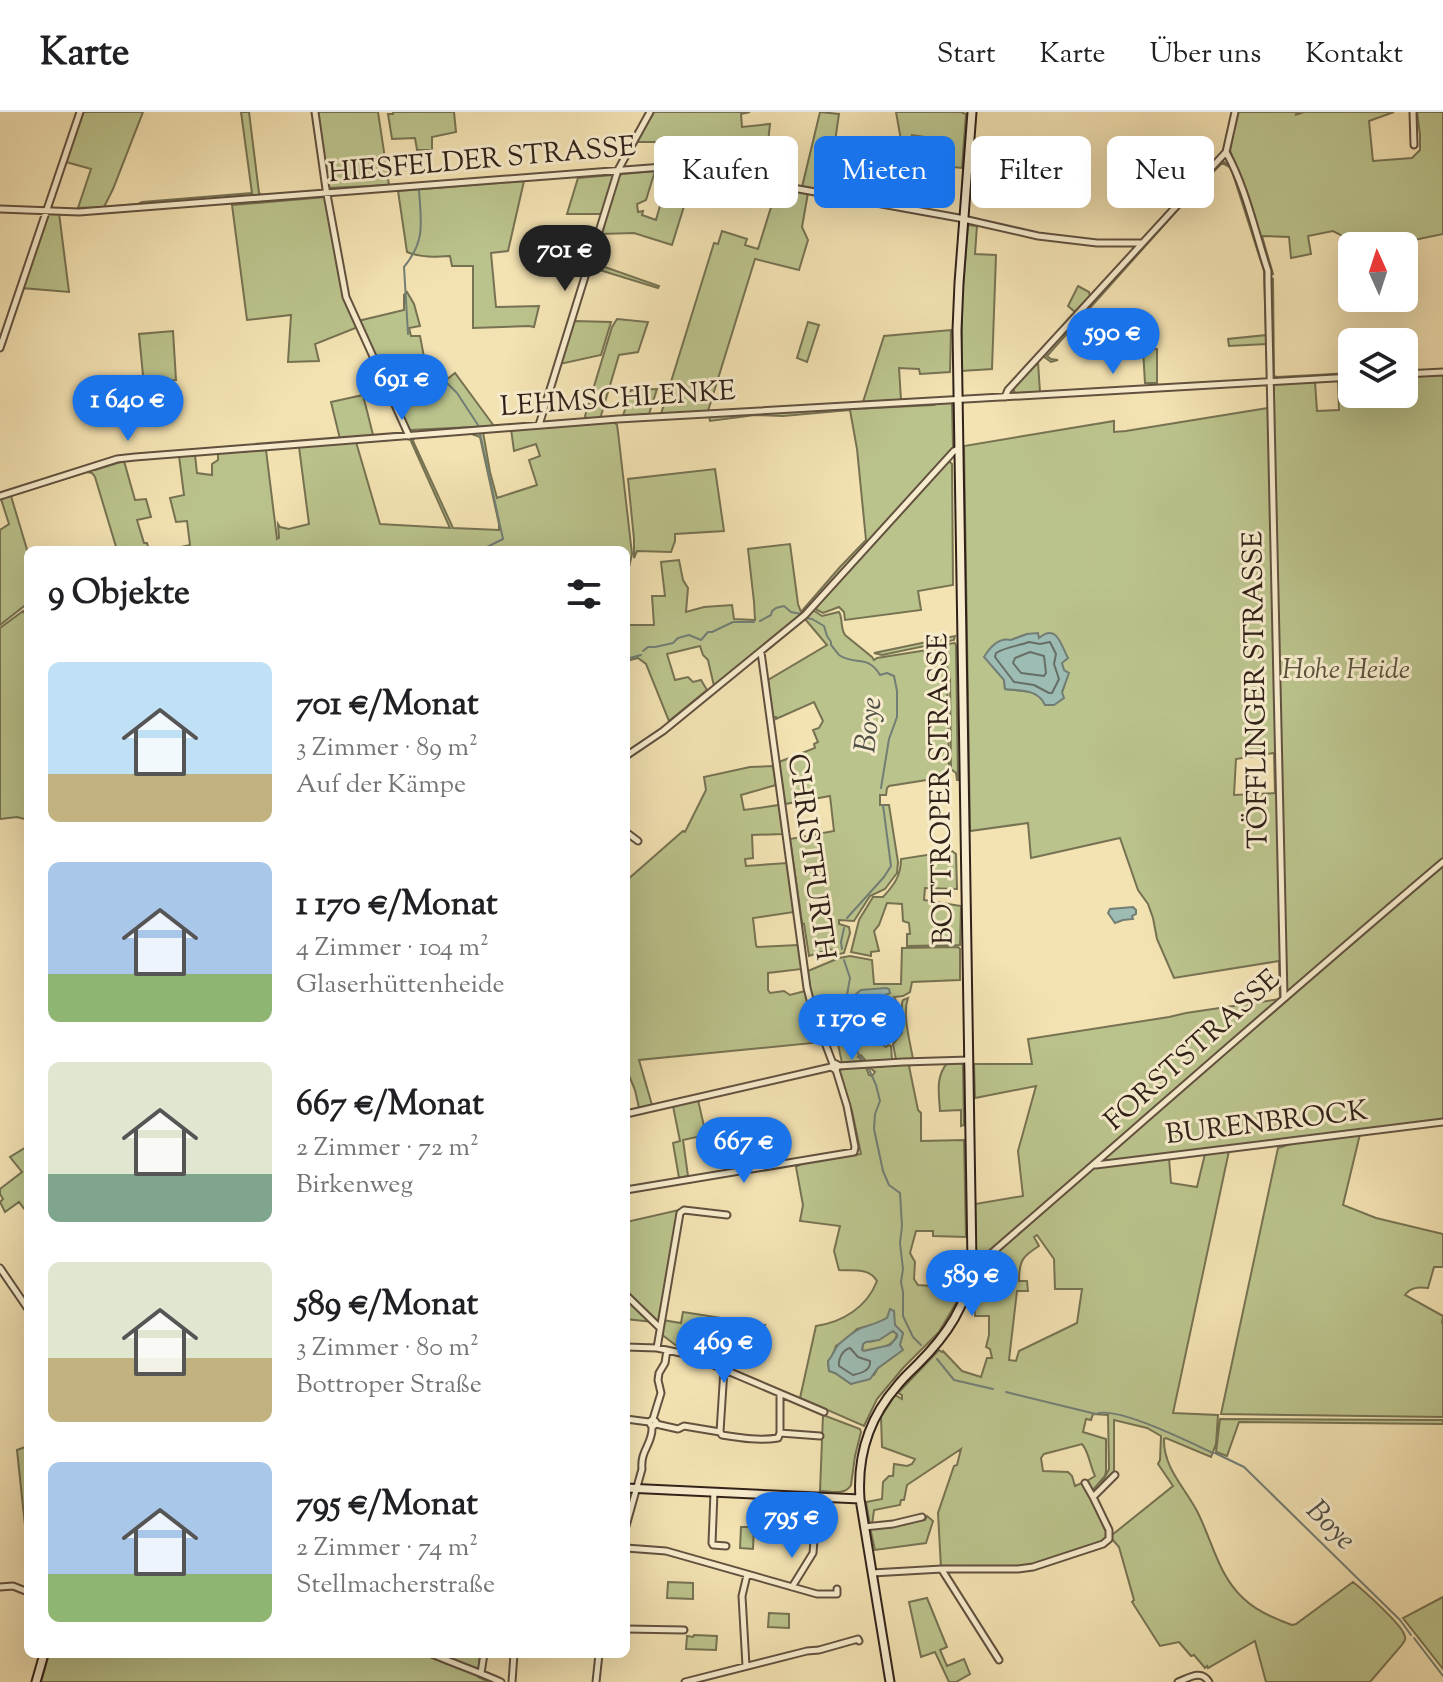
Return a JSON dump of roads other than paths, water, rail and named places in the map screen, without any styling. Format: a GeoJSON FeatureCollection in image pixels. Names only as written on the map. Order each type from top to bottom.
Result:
{"type":"FeatureCollection","features":[{"type":"Feature","properties":{"kind":"main road","name":"BOTTROPER STRASSE"},"geometry":{"type":"LineString","coordinates":[[890,1682],[863,1527],[860,1468],[869,1430],[878,1412],[947,1331],[966,1294],[971,1272],[958,299],[972,112]]}},
{"type":"Feature","properties":{"kind":"main road"},"geometry":{"type":"LineString","coordinates":[[630,1488],[860,1499]]}},
{"type":"Feature","properties":{"kind":"main road"},"geometry":{"type":"LineString","coordinates":[[36,1682],[43,1658]]}},
{"type":"Feature","properties":{"kind":"street"},"geometry":{"type":"LineString","coordinates":[[0,348],[80,112]]}},
{"type":"Feature","properties":{"kind":"street"},"geometry":{"type":"LineString","coordinates":[[315,112],[346,297],[409,436]]}},
{"type":"Feature","properties":{"kind":"street"},"geometry":{"type":"LineString","coordinates":[[539,425],[618,170],[650,112]]}},
{"type":"Feature","properties":{"kind":"street"},"geometry":{"type":"LineString","coordinates":[[1005,397],[1008,390],[1226,152],[1235,112]]}},
{"type":"Feature","properties":{"kind":"street"},"geometry":{"type":"LineString","coordinates":[[1413,112],[1414,145]]}},
{"type":"Feature","properties":{"kind":"street","name":"TÖFFLINGER STRASSE"},"geometry":{"type":"LineString","coordinates":[[1226,152],[1268,271],[1284,997]]}},
{"type":"Feature","properties":{"kind":"street","name":"HIESFELDER STRASSE"},"geometry":{"type":"LineString","coordinates":[[0,209],[94,211],[663,167],[1038,236],[1097,243],[1142,243]]}},
{"type":"Feature","properties":{"kind":"street"},"geometry":{"type":"LineString","coordinates":[[1418,373],[1443,372]]}},
{"type":"Feature","properties":{"kind":"street","name":"LEHMSCHLENKE"},"geometry":{"type":"LineString","coordinates":[[0,496],[117,459],[539,425],[1338,378]]}},
{"type":"Feature","properties":{"kind":"street"},"geometry":{"type":"LineString","coordinates":[[630,753],[663,731],[805,615],[958,449]]}},
{"type":"Feature","properties":{"kind":"street","name":"CHRISTFURTH"},"geometry":{"type":"LineString","coordinates":[[630,1189],[854,1152],[847,1106],[807,988],[761,652]]}},
{"type":"Feature","properties":{"kind":"street"},"geometry":{"type":"LineString","coordinates":[[630,835],[638,841]]}},
{"type":"Feature","properties":{"kind":"street","name":"FORSTSTRASSE"},"geometry":{"type":"LineString","coordinates":[[971,1272],[1443,862]]}},
{"type":"Feature","properties":{"kind":"street"},"geometry":{"type":"LineString","coordinates":[[630,1113],[835,1067],[969,1060]]}},
{"type":"Feature","properties":{"kind":"street","name":"BURENBROCK"},"geometry":{"type":"LineString","coordinates":[[1095,1165],[1443,1122]]}},
{"type":"Feature","properties":{"kind":"street"},"geometry":{"type":"LineString","coordinates":[[657,1348],[680,1213],[684,1210],[727,1215]]}},
{"type":"Feature","properties":{"kind":"street"},"geometry":{"type":"LineString","coordinates":[[0,1268],[24,1303]]}},
{"type":"Feature","properties":{"kind":"street"},"geometry":{"type":"LineString","coordinates":[[630,1299],[660,1327]]}},
{"type":"Feature","properties":{"kind":"street"},"geometry":{"type":"LineString","coordinates":[[630,1347],[657,1348],[690,1355],[824,1412]]}},
{"type":"Feature","properties":{"kind":"street"},"geometry":{"type":"LineString","coordinates":[[630,1513],[644,1449],[650,1442],[661,1393],[659,1373],[667,1350]]}},
{"type":"Feature","properties":{"kind":"street"},"geometry":{"type":"LineString","coordinates":[[720,1432],[724,1369]]}},
{"type":"Feature","properties":{"kind":"street"},"geometry":{"type":"LineString","coordinates":[[630,1420],[761,1441],[777,1439],[780,1433],[780,1394]]}},
{"type":"Feature","properties":{"kind":"street"},"geometry":{"type":"LineString","coordinates":[[780,1433],[820,1436]]}},
{"type":"Feature","properties":{"kind":"street"},"geometry":{"type":"LineString","coordinates":[[1093,1497],[1115,1475]]}},
{"type":"Feature","properties":{"kind":"street"},"geometry":{"type":"LineString","coordinates":[[871,1573],[1018,1569],[1103,1544],[1109,1539],[1109,1530],[1085,1483]]}},
{"type":"Feature","properties":{"kind":"street"},"geometry":{"type":"LineString","coordinates":[[714,1492],[712,1543],[726,1546]]}},
{"type":"Feature","properties":{"kind":"street"},"geometry":{"type":"LineString","coordinates":[[863,1527],[922,1517]]}},
{"type":"Feature","properties":{"kind":"street"},"geometry":{"type":"LineString","coordinates":[[792,1587],[813,1553],[814,1540]]}},
{"type":"Feature","properties":{"kind":"street"},"geometry":{"type":"LineString","coordinates":[[630,1548],[666,1551],[817,1594],[837,1594],[837,1589]]}},
{"type":"Feature","properties":{"kind":"street"},"geometry":{"type":"LineString","coordinates":[[942,1569],[999,1660]]}},
{"type":"Feature","properties":{"kind":"street"},"geometry":{"type":"LineString","coordinates":[[746,1666],[742,1596],[747,1575]]}},
{"type":"Feature","properties":{"kind":"street"},"geometry":{"type":"LineString","coordinates":[[0,1587],[13,1586],[24,1590]]}},
{"type":"Feature","properties":{"kind":"street"},"geometry":{"type":"LineString","coordinates":[[630,1629],[684,1630]]}},
{"type":"Feature","properties":{"kind":"street"},"geometry":{"type":"LineString","coordinates":[[685,1682],[859,1641]]}},
{"type":"Feature","properties":{"kind":"street"},"geometry":{"type":"LineString","coordinates":[[441,1658],[501,1682]]}},
{"type":"Feature","properties":{"kind":"street"},"geometry":{"type":"LineString","coordinates":[[481,1673],[483,1658]]}},
{"type":"Feature","properties":{"kind":"street"},"geometry":{"type":"LineString","coordinates":[[512,1682],[514,1658]]}},
{"type":"Feature","properties":{"kind":"street"},"geometry":{"type":"LineString","coordinates":[[596,1682],[599,1658]]}},
{"type":"Feature","properties":{"kind":"street"},"geometry":{"type":"LineString","coordinates":[[1178,1682],[1195,1675],[1204,1676],[1209,1682]]}},
{"type":"Feature","properties":{"kind":"water"},"geometry":{"type":"Polygon","coordinates":[[[1038,633],[1039,638],[1054,634],[1068,658],[1062,663],[1069,673],[1062,692],[1064,698],[1054,705],[1045,705],[1038,696],[1028,692],[1005,689],[1004,680],[984,657],[999,641],[1038,633]]]}},
{"type":"Feature","properties":{"kind":"water"},"geometry":{"type":"Polygon","coordinates":[[[1133,907],[1136,914],[1132,916],[1133,919],[1115,923],[1108,913],[1110,909],[1133,907]]]}},
{"type":"Feature","properties":{"kind":"water"},"geometry":{"type":"Polygon","coordinates":[[[886,988],[890,993],[855,1004],[856,994],[861,990],[886,988]]]}},
{"type":"Feature","properties":{"kind":"water"},"geometry":{"type":"Polygon","coordinates":[[[890,1309],[894,1311],[895,1325],[903,1333],[900,1345],[903,1350],[878,1368],[870,1379],[851,1384],[829,1371],[828,1361],[839,1344],[858,1329],[887,1318],[890,1309]],[[893,1331],[879,1340],[866,1342],[862,1350],[890,1345],[897,1334],[893,1331]]]}},
{"type":"Feature","properties":{"kind":"waterway","name":"Boye"},"geometry":{"type":"LineString","coordinates":[[408,334],[404,267],[419,239],[419,190]]}},
{"type":"Feature","properties":{"kind":"waterway","name":"Boye"},"geometry":{"type":"LineString","coordinates":[[445,381],[457,393],[478,425]]}},
{"type":"Feature","properties":{"kind":"waterway","name":"Boye"},"geometry":{"type":"LineString","coordinates":[[480,434],[503,539],[489,546]]}},
{"type":"Feature","properties":{"kind":"waterway","name":"Boye"},"geometry":{"type":"LineString","coordinates":[[760,621],[776,608],[784,606],[791,612],[801,614]]}},
{"type":"Feature","properties":{"kind":"waterway","name":"Boye"},"geometry":{"type":"LineString","coordinates":[[806,618],[824,626],[831,645],[839,655],[866,662],[880,675],[887,673],[894,676],[897,717],[889,739],[881,788]]}},
{"type":"Feature","properties":{"kind":"waterway","name":"Boye"},"geometry":{"type":"LineString","coordinates":[[643,651],[689,635],[701,640],[708,632],[733,622],[754,622]]}},
{"type":"Feature","properties":{"kind":"waterway","name":"Boye"},"geometry":{"type":"LineString","coordinates":[[630,658],[641,655]]}},
{"type":"Feature","properties":{"kind":"waterway","name":"Boye"},"geometry":{"type":"LineString","coordinates":[[847,918],[891,866],[883,805]]}},
{"type":"Feature","properties":{"kind":"waterway","name":"Boye"},"geometry":{"type":"LineString","coordinates":[[842,949],[844,928]]}},
{"type":"Feature","properties":{"kind":"waterway","name":"Boye"},"geometry":{"type":"LineString","coordinates":[[844,960],[850,978],[847,995],[858,1054],[864,1061]]}},
{"type":"Feature","properties":{"kind":"waterway","name":"Boye"},"geometry":{"type":"LineString","coordinates":[[868,1067],[880,1101],[874,1129],[883,1171],[889,1185],[900,1193],[903,1316],[913,1337],[921,1345]]}},
{"type":"Feature","properties":{"kind":"waterway","name":"Boye"},"geometry":{"type":"LineString","coordinates":[[937,1359],[954,1380],[993,1389]]}},
{"type":"Feature","properties":{"kind":"waterway","name":"Boye"},"geometry":{"type":"LineString","coordinates":[[1006,1392],[1096,1414],[1120,1415],[1154,1426],[1213,1453]]}},
{"type":"Feature","properties":{"kind":"waterway","name":"Boye"},"geometry":{"type":"LineString","coordinates":[[1215,1453],[1244,1467],[1400,1620],[1411,1635]]}},
{"type":"Feature","properties":{"kind":"waterway","name":"Boye"},"geometry":{"type":"LineString","coordinates":[[1414,1638],[1443,1676]]}},
{"type":"Feature","properties":{"kind":"park label","name":"Hohe Heide"},"geometry":{"type":"Point","coordinates":[1346,671]}}]}
